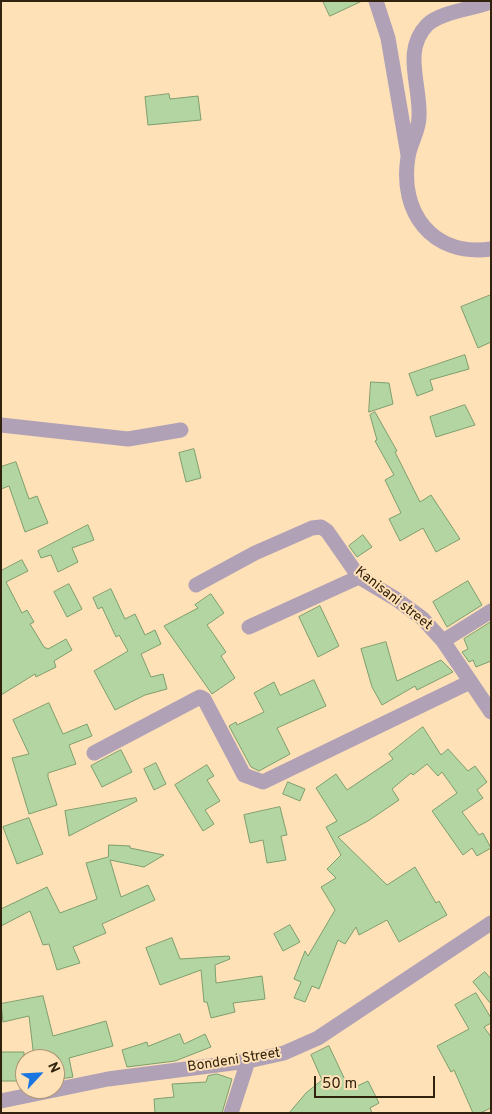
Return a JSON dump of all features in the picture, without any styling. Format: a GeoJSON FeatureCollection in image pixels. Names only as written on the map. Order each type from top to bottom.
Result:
{"type":"FeatureCollection","features":[{"type":"Feature","properties":{"kind":"street"},"geometry":{"type":"LineString","coordinates":[[376,1],[388,38],[408,155],[406,189],[413,212],[423,227],[457,247],[473,251],[491,249]]}},
{"type":"Feature","properties":{"kind":"street"},"geometry":{"type":"LineString","coordinates":[[408,155],[415,139],[420,117],[413,53],[420,36],[427,26],[437,18],[491,2]]}},
{"type":"Feature","properties":{"kind":"street"},"geometry":{"type":"LineString","coordinates":[[1,425],[128,439],[145,438],[181,430]]}},
{"type":"Feature","properties":{"kind":"street","name":"Kanisani street"},"geometry":{"type":"LineString","coordinates":[[196,585],[255,553],[312,528],[321,527],[327,531],[358,576],[396,598],[422,618],[443,641],[491,712]]}},
{"type":"Feature","properties":{"kind":"street"},"geometry":{"type":"LineString","coordinates":[[249,627],[358,576]]}},
{"type":"Feature","properties":{"kind":"street"},"geometry":{"type":"LineString","coordinates":[[443,641],[491,612]]}},
{"type":"Feature","properties":{"kind":"street"},"geometry":{"type":"LineString","coordinates":[[94,753],[200,698],[204,699],[244,775],[262,782],[470,682]]}},
{"type":"Feature","properties":{"kind":"street","name":"Bondeni Street"},"geometry":{"type":"LineString","coordinates":[[1,1101],[108,1079],[248,1061],[284,1054],[318,1038],[491,923]]}},
{"type":"Feature","properties":{"kind":"street"},"geometry":{"type":"LineString","coordinates":[[231,1113],[248,1061]]}},
{"type":"Feature","properties":{"kind":"building"},"geometry":{"type":"Polygon","coordinates":[[[323,1],[362,1],[330,16],[323,1]]]}},
{"type":"Feature","properties":{"kind":"building"},"geometry":{"type":"Polygon","coordinates":[[[169,94],[170,99],[198,96],[201,120],[148,125],[145,97],[169,94]]]}},
{"type":"Feature","properties":{"kind":"building"},"geometry":{"type":"Polygon","coordinates":[[[491,295],[491,342],[478,348],[461,307],[491,295]]]}},
{"type":"Feature","properties":{"kind":"building"},"geometry":{"type":"Polygon","coordinates":[[[465,355],[469,369],[430,380],[433,390],[417,396],[409,374],[465,355]]]}},
{"type":"Feature","properties":{"kind":"building"},"geometry":{"type":"Polygon","coordinates":[[[371,382],[389,383],[393,404],[369,412],[371,382]]]}},
{"type":"Feature","properties":{"kind":"building"},"geometry":{"type":"Polygon","coordinates":[[[465,405],[475,425],[436,437],[430,417],[465,405]]]}},
{"type":"Feature","properties":{"kind":"building"},"geometry":{"type":"Polygon","coordinates":[[[375,412],[397,451],[395,452],[420,502],[431,495],[460,539],[436,552],[423,528],[400,541],[389,519],[401,513],[385,480],[394,475],[375,441],[377,440],[370,415],[375,412]]]}},
{"type":"Feature","properties":{"kind":"building"},"geometry":{"type":"Polygon","coordinates":[[[194,449],[201,478],[186,482],[179,453],[194,449]]]}},
{"type":"Feature","properties":{"kind":"building"},"geometry":{"type":"Polygon","coordinates":[[[16,462],[29,499],[37,496],[48,523],[25,532],[9,486],[1,489],[1,467],[16,462]]]}},
{"type":"Feature","properties":{"kind":"building"},"geometry":{"type":"Polygon","coordinates":[[[88,525],[94,540],[72,548],[78,562],[58,572],[51,555],[41,558],[38,551],[88,525]]]}},
{"type":"Feature","properties":{"kind":"building"},"geometry":{"type":"Polygon","coordinates":[[[363,535],[372,547],[357,557],[349,546],[363,535]]]}},
{"type":"Feature","properties":{"kind":"building"},"geometry":{"type":"Polygon","coordinates":[[[22,560],[28,571],[6,582],[22,613],[27,610],[34,622],[30,624],[44,647],[48,649],[66,639],[72,650],[54,661],[56,667],[36,677],[35,674],[1,695],[1,571],[22,560]]]}},
{"type":"Feature","properties":{"kind":"building"},"geometry":{"type":"Polygon","coordinates":[[[468,581],[482,605],[447,627],[433,602],[468,581]]]}},
{"type":"Feature","properties":{"kind":"building"},"geometry":{"type":"Polygon","coordinates":[[[69,584],[82,609],[67,617],[54,592],[69,584]]]}},
{"type":"Feature","properties":{"kind":"building"},"geometry":{"type":"Polygon","coordinates":[[[111,589],[125,619],[135,614],[145,635],[155,630],[161,644],[141,654],[151,677],[163,674],[167,689],[145,695],[115,710],[94,671],[128,651],[119,635],[116,637],[102,607],[98,609],[93,598],[111,589]]]}},
{"type":"Feature","properties":{"kind":"building"},"geometry":{"type":"Polygon","coordinates":[[[211,594],[224,613],[207,625],[226,652],[221,656],[235,678],[212,694],[164,626],[198,608],[195,605],[211,594]]]}},
{"type":"Feature","properties":{"kind":"building"},"geometry":{"type":"Polygon","coordinates":[[[320,606],[339,646],[318,657],[299,617],[320,606]]]}},
{"type":"Feature","properties":{"kind":"building"},"geometry":{"type":"Polygon","coordinates":[[[491,622],[491,661],[476,667],[473,660],[469,662],[462,652],[468,649],[464,639],[491,622]]]}},
{"type":"Feature","properties":{"kind":"building"},"geometry":{"type":"Polygon","coordinates":[[[386,642],[397,681],[441,660],[453,672],[417,690],[415,686],[382,705],[372,687],[361,649],[386,642]]]}},
{"type":"Feature","properties":{"kind":"building"},"geometry":{"type":"Polygon","coordinates":[[[314,680],[326,706],[277,728],[290,754],[259,771],[251,767],[229,726],[236,722],[237,725],[264,712],[254,693],[274,682],[280,695],[314,680]]]}},
{"type":"Feature","properties":{"kind":"building"},"geometry":{"type":"Polygon","coordinates":[[[49,703],[63,734],[87,724],[92,736],[69,745],[76,764],[48,773],[57,805],[29,814],[12,758],[29,754],[13,720],[49,703]]]}},
{"type":"Feature","properties":{"kind":"building"},"geometry":{"type":"Polygon","coordinates":[[[423,727],[441,755],[448,749],[468,771],[475,766],[487,782],[477,790],[483,798],[462,812],[479,835],[483,833],[491,848],[477,856],[472,848],[463,855],[432,811],[457,793],[442,772],[438,776],[427,764],[413,775],[411,773],[392,789],[399,800],[368,821],[338,837],[387,885],[415,867],[436,903],[439,901],[447,915],[399,942],[387,920],[359,935],[356,927],[345,944],[338,940],[319,989],[312,986],[305,1002],[294,998],[301,982],[294,979],[305,951],[308,956],[335,910],[321,887],[336,878],[327,869],[341,855],[326,827],[337,821],[316,788],[336,774],[347,790],[393,759],[389,754],[423,727]]]}},
{"type":"Feature","properties":{"kind":"building"},"geometry":{"type":"Polygon","coordinates":[[[121,750],[132,772],[102,787],[91,766],[121,750]]]}},
{"type":"Feature","properties":{"kind":"building"},"geometry":{"type":"Polygon","coordinates":[[[156,763],[166,784],[154,790],[144,769],[156,763]]]}},
{"type":"Feature","properties":{"kind":"building"},"geometry":{"type":"Polygon","coordinates":[[[207,765],[214,776],[207,780],[220,801],[205,810],[214,824],[203,831],[175,785],[207,765]]]}},
{"type":"Feature","properties":{"kind":"building"},"geometry":{"type":"Polygon","coordinates":[[[288,782],[305,789],[300,801],[283,794],[288,782]]]}},
{"type":"Feature","properties":{"kind":"building"},"geometry":{"type":"Polygon","coordinates":[[[136,798],[137,801],[69,836],[65,811],[136,798]]]}},
{"type":"Feature","properties":{"kind":"building"},"geometry":{"type":"Polygon","coordinates":[[[280,807],[287,835],[281,836],[286,860],[267,863],[263,840],[250,843],[244,815],[280,807]]]}},
{"type":"Feature","properties":{"kind":"building"},"geometry":{"type":"Polygon","coordinates":[[[29,818],[43,854],[17,864],[3,827],[29,818]]]}},
{"type":"Feature","properties":{"kind":"building"},"geometry":{"type":"Polygon","coordinates":[[[109,845],[130,846],[130,848],[164,855],[144,867],[110,860],[121,897],[148,885],[155,900],[102,924],[106,933],[73,947],[80,963],[57,970],[49,944],[43,945],[30,911],[1,926],[1,909],[47,887],[60,913],[97,899],[86,863],[108,857],[109,845]]]}},
{"type":"Feature","properties":{"kind":"building"},"geometry":{"type":"Polygon","coordinates":[[[290,925],[300,942],[283,951],[274,934],[290,925]]]}},
{"type":"Feature","properties":{"kind":"building"},"geometry":{"type":"Polygon","coordinates":[[[172,938],[180,959],[229,956],[230,959],[215,965],[216,983],[262,976],[265,999],[233,1003],[235,1012],[211,1018],[207,1002],[204,1002],[201,970],[160,985],[146,948],[172,938]]]}},
{"type":"Feature","properties":{"kind":"building"},"geometry":{"type":"Polygon","coordinates":[[[485,972],[491,979],[491,1004],[473,982],[485,972]]]}},
{"type":"Feature","properties":{"kind":"building"},"geometry":{"type":"Polygon","coordinates":[[[476,993],[491,1018],[491,1023],[484,1027],[491,1037],[491,1108],[480,1113],[473,1113],[454,1070],[451,1072],[437,1046],[469,1029],[455,1005],[476,993]]]}},
{"type":"Feature","properties":{"kind":"building"},"geometry":{"type":"Polygon","coordinates":[[[43,996],[53,1036],[106,1021],[113,1046],[69,1058],[73,1077],[65,1078],[65,1049],[33,1049],[29,1016],[3,1022],[1,1004],[43,996]]]}},
{"type":"Feature","properties":{"kind":"building"},"geometry":{"type":"Polygon","coordinates":[[[180,1034],[184,1044],[205,1034],[211,1047],[175,1061],[127,1067],[122,1050],[147,1042],[148,1046],[180,1034]]]}},
{"type":"Feature","properties":{"kind":"building"},"geometry":{"type":"Polygon","coordinates":[[[329,1046],[347,1084],[353,1082],[355,1087],[368,1081],[379,1103],[370,1108],[372,1113],[289,1113],[306,1093],[322,1080],[311,1055],[329,1046]]]}},
{"type":"Feature","properties":{"kind":"building"},"geometry":{"type":"Polygon","coordinates":[[[2,1052],[15,1052],[15,1081],[2,1081],[2,1052]]]}},
{"type":"Feature","properties":{"kind":"building"},"geometry":{"type":"Polygon","coordinates":[[[217,1074],[232,1079],[222,1113],[155,1113],[154,1099],[174,1097],[172,1084],[206,1082],[208,1076],[217,1074]]]}}]}
